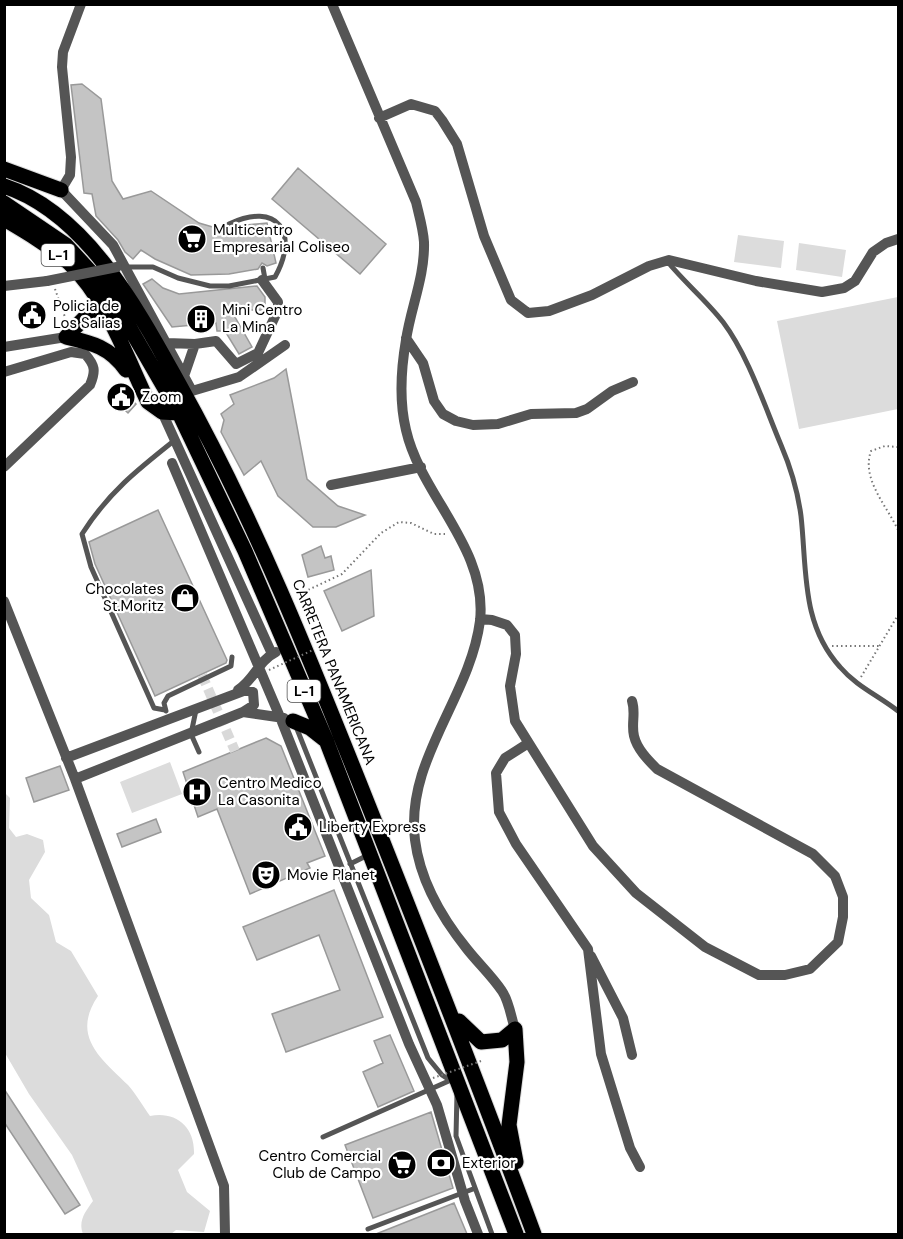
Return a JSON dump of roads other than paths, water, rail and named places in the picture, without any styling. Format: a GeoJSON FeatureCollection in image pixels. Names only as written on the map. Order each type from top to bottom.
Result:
{"type":"FeatureCollection","features":[{"type":"Feature","properties":{"kind":"main road"},"geometry":{"type":"LineString","coordinates":[[4,169],[60,190]]}},
{"type":"Feature","properties":{"kind":"main road","name":"CARRETERA PANAMERICANA"},"geometry":{"type":"LineString","coordinates":[[4,186],[20,191],[66,224],[90,247],[115,277],[144,322],[217,452],[284,594],[453,1014],[533,1231]]}},
{"type":"Feature","properties":{"kind":"main road","name":"L-1"},"geometry":{"type":"LineString","coordinates":[[4,203],[66,245],[103,285],[179,413],[245,551],[278,651],[326,740],[454,1081],[516,1234]]}},
{"type":"Feature","properties":{"kind":"main road","name":"L-1"},"geometry":{"type":"LineString","coordinates":[[4,219],[35,238],[69,264],[99,303],[148,402],[162,412]]}},
{"type":"Feature","properties":{"kind":"main road"},"geometry":{"type":"LineString","coordinates":[[99,303],[68,334],[99,344],[117,357],[148,402]]}},
{"type":"Feature","properties":{"kind":"main road"},"geometry":{"type":"LineString","coordinates":[[192,391],[217,452]]}},
{"type":"Feature","properties":{"kind":"main road"},"geometry":{"type":"LineString","coordinates":[[162,412],[179,413]]}},
{"type":"Feature","properties":{"kind":"main road"},"geometry":{"type":"LineString","coordinates":[[287,719],[310,728],[326,740]]}},
{"type":"Feature","properties":{"kind":"main road","name":"L-1"},"geometry":{"type":"LineString","coordinates":[[453,1014],[481,1042],[502,1040],[515,1029]]}},
{"type":"Feature","properties":{"kind":"main road"},"geometry":{"type":"LineString","coordinates":[[515,1029],[517,1062],[509,1125],[533,1231]]}},
{"type":"Feature","properties":{"kind":"street"},"geometry":{"type":"LineString","coordinates":[[81,4],[62,60],[71,157],[70,175],[60,190],[99,228],[192,391],[239,377],[285,345]]}},
{"type":"Feature","properties":{"kind":"street"},"geometry":{"type":"LineString","coordinates":[[332,4],[416,202],[424,242],[420,282],[406,338],[402,373],[403,416],[406,432],[421,467],[460,537],[478,585],[480,619],[475,648],[426,762],[416,799],[415,840],[419,860],[435,900],[453,930],[504,992],[515,1029]]}},
{"type":"Feature","properties":{"kind":"street"},"geometry":{"type":"LineString","coordinates":[[379,118],[411,104],[435,111],[457,144],[484,236],[511,300],[518,308],[538,314],[592,295],[649,266],[667,260],[686,262],[756,281],[822,292],[844,288],[855,281],[873,252],[886,243],[898,239]]}},
{"type":"Feature","properties":{"kind":"street"},"geometry":{"type":"LineString","coordinates":[[7,288],[122,267]]}},
{"type":"Feature","properties":{"kind":"street"},"geometry":{"type":"LineString","coordinates":[[166,343],[195,344],[216,341],[236,364],[258,353],[278,310],[278,302],[264,279]]}},
{"type":"Feature","properties":{"kind":"street"},"geometry":{"type":"LineString","coordinates":[[5,346],[68,334]]}},
{"type":"Feature","properties":{"kind":"street"},"geometry":{"type":"LineString","coordinates":[[406,338],[423,363],[434,401],[443,414],[456,421],[473,425],[498,424],[531,414],[576,412],[587,409],[612,391],[633,382]]}},
{"type":"Feature","properties":{"kind":"street"},"geometry":{"type":"LineString","coordinates":[[184,376],[195,344]]}},
{"type":"Feature","properties":{"kind":"street"},"geometry":{"type":"LineString","coordinates":[[4,372],[71,352],[85,354],[93,363],[95,375],[90,385],[4,467]]}},
{"type":"Feature","properties":{"kind":"street"},"geometry":{"type":"LineString","coordinates":[[162,412],[278,651],[249,683],[231,695]]}},
{"type":"Feature","properties":{"kind":"street"},"geometry":{"type":"LineString","coordinates":[[172,463],[287,719],[409,1044],[431,1083],[462,1193],[478,1234]]}},
{"type":"Feature","properties":{"kind":"street"},"geometry":{"type":"LineString","coordinates":[[331,485],[421,467]]}},
{"type":"Feature","properties":{"kind":"street"},"geometry":{"type":"LineString","coordinates":[[4,601],[75,779],[224,1186],[225,1234]]}},
{"type":"Feature","properties":{"kind":"street"},"geometry":{"type":"LineString","coordinates":[[480,619],[507,625],[515,635],[516,654],[510,686],[515,721],[527,744],[593,846],[636,893],[705,946],[759,975],[785,975],[810,969],[838,942],[843,917],[843,897],[835,876],[813,854],[657,769],[643,754],[634,736],[635,711],[632,701]]}},
{"type":"Feature","properties":{"kind":"street"},"geometry":{"type":"LineString","coordinates":[[66,758],[167,716],[246,690],[253,692],[254,705],[243,712],[75,779]]}},
{"type":"Feature","properties":{"kind":"street"},"geometry":{"type":"LineString","coordinates":[[243,712],[287,719]]}},
{"type":"Feature","properties":{"kind":"street"},"geometry":{"type":"LineString","coordinates":[[167,716],[168,736],[173,738]]}},
{"type":"Feature","properties":{"kind":"street"},"geometry":{"type":"LineString","coordinates":[[527,744],[505,758],[496,773],[499,812],[516,844],[588,949],[623,1018],[632,1055]]}},
{"type":"Feature","properties":{"kind":"street"},"geometry":{"type":"LineString","coordinates":[[588,949],[601,1054],[630,1148],[640,1167]]}},
{"type":"Feature","properties":{"kind":"lane"},"geometry":{"type":"LineString","coordinates":[[122,267],[153,267],[178,278],[210,286],[229,286],[275,277],[282,265],[286,236],[282,226],[272,219],[263,218],[241,219],[229,224]]}},
{"type":"Feature","properties":{"kind":"lane"},"geometry":{"type":"LineString","coordinates":[[667,260],[722,321],[749,367],[781,446],[801,514],[808,608],[824,645],[839,667],[856,683],[898,711]]}},
{"type":"Feature","properties":{"kind":"lane"},"geometry":{"type":"LineString","coordinates":[[263,268],[264,279]]}},
{"type":"Feature","properties":{"kind":"lane"},"geometry":{"type":"LineString","coordinates":[[167,716],[154,708],[83,544],[82,534],[100,505],[175,440]]}},
{"type":"Feature","properties":{"kind":"lane"},"geometry":{"type":"LineString","coordinates":[[167,716],[165,700],[168,696],[231,666],[232,657]]}},
{"type":"Feature","properties":{"kind":"lane"},"geometry":{"type":"LineString","coordinates":[[196,708],[191,734],[199,752]]}},
{"type":"Feature","properties":{"kind":"lane"},"geometry":{"type":"LineString","coordinates":[[287,719],[350,864],[428,1058],[442,1075],[454,1081]]}},
{"type":"Feature","properties":{"kind":"lane"},"geometry":{"type":"LineString","coordinates":[[350,864],[370,854]]}},
{"type":"Feature","properties":{"kind":"lane"},"geometry":{"type":"LineString","coordinates":[[323,1137],[431,1083],[454,1081]]}},
{"type":"Feature","properties":{"kind":"lane"},"geometry":{"type":"LineString","coordinates":[[454,1081],[456,1136],[473,1189],[492,1234]]}},
{"type":"Feature","properties":{"kind":"lane"},"geometry":{"type":"LineString","coordinates":[[368,1229],[473,1189]]}},
{"type":"Feature","properties":{"kind":"tunnel"},"geometry":{"type":"LineString","coordinates":[[202,675],[235,751]]}},
{"type":"Feature","properties":{"kind":"place","name":"Multicentro Empresarial Coliseo"},"geometry":{"type":"Point","coordinates":[192,239]}},
{"type":"Feature","properties":{"kind":"place","name":"Policia de Los Salias"},"geometry":{"type":"Point","coordinates":[32,315]}},
{"type":"Feature","properties":{"kind":"place","name":"Mini Centro La Mina"},"geometry":{"type":"Point","coordinates":[201,319]}},
{"type":"Feature","properties":{"kind":"place","name":"Zoom"},"geometry":{"type":"Point","coordinates":[121,397]}},
{"type":"Feature","properties":{"kind":"place","name":"Chocolates St.Moritz"},"geometry":{"type":"Point","coordinates":[185,598]}},
{"type":"Feature","properties":{"kind":"place","name":"Centro Medico La Casonita"},"geometry":{"type":"Point","coordinates":[197,792]}},
{"type":"Feature","properties":{"kind":"place","name":"Liberty Express"},"geometry":{"type":"Point","coordinates":[298,827]}},
{"type":"Feature","properties":{"kind":"place","name":"Movie Planet"},"geometry":{"type":"Point","coordinates":[266,875]}},
{"type":"Feature","properties":{"kind":"place","name":"Exterior"},"geometry":{"type":"Point","coordinates":[441,1163]}},
{"type":"Feature","properties":{"kind":"place","name":"Centro Comercial Club de Campo"},"geometry":{"type":"Point","coordinates":[402,1165]}}]}
